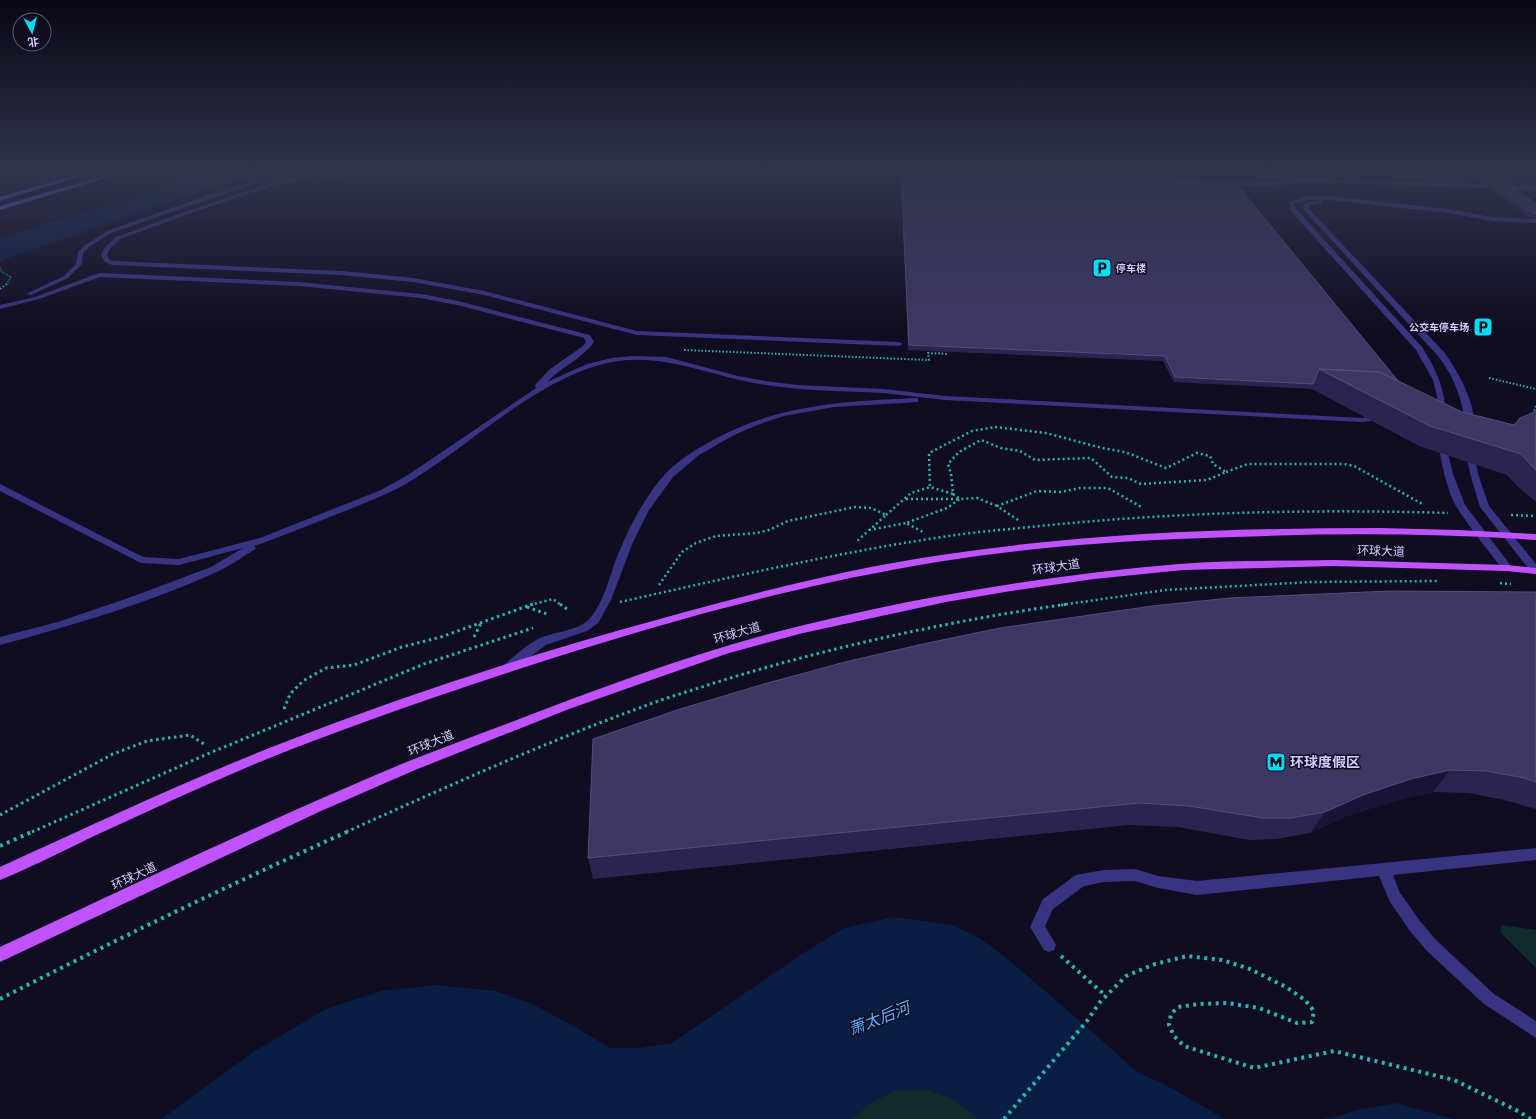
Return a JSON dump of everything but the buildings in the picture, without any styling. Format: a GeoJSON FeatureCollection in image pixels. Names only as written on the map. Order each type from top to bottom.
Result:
{"type":"FeatureCollection","features":[{"type":"Feature","properties":{"kind":"main road","name":"环球大道"},"geometry":{"type":"LineString","coordinates":[[0,874],[164,798],[279,749],[438,691],[661,622],[805,584],[937,559],[1077,542],[1157,536],[1312,530],[1483,534],[1536,537]]}},
{"type":"Feature","properties":{"kind":"main road","name":"环球大道"},"geometry":{"type":"LineString","coordinates":[[0,956],[289,819],[411,766],[565,706],[650,676],[726,650],[803,629],[939,599],[1003,588],[1094,576],[1183,567],[1334,563],[1536,570]]}},
{"type":"Feature","properties":{"kind":"street"},"geometry":{"type":"LineString","coordinates":[[0,307],[66,277],[79,264],[80,253],[87,246],[97,238],[128,225]]}},
{"type":"Feature","properties":{"kind":"street"},"geometry":{"type":"LineString","coordinates":[[151,225],[118,238],[111,243],[106,249],[104,255],[107,261],[112,263],[342,274],[447,285],[484,293],[637,333],[899,344]]}},
{"type":"Feature","properties":{"kind":"street"},"geometry":{"type":"LineString","coordinates":[[1307,225],[1419,349],[1431,366],[1438,381],[1442,397],[1441,433],[1443,450],[1455,494],[1460,505],[1507,568]]}},
{"type":"Feature","properties":{"kind":"street"},"geometry":{"type":"LineString","coordinates":[[1320,225],[1441,354],[1453,369],[1463,388],[1468,416],[1470,457],[1485,507],[1536,570]]}},
{"type":"Feature","properties":{"kind":"street"},"geometry":{"type":"LineString","coordinates":[[1520,225],[1536,226]]}},
{"type":"Feature","properties":{"kind":"street"},"geometry":{"type":"LineString","coordinates":[[0,307],[36,298],[99,275],[341,287],[421,296],[458,303],[587,337],[590,342],[586,348],[553,371],[534,392]]}},
{"type":"Feature","properties":{"kind":"street"},"geometry":{"type":"LineString","coordinates":[[0,487],[141,560],[179,562],[263,540],[398,486],[534,392],[567,375],[590,366],[612,360],[652,358],[666,359],[737,378],[765,383],[797,387],[884,391],[945,398],[1362,420],[1378,418],[1390,414],[1377,408]]}},
{"type":"Feature","properties":{"kind":"street"},"geometry":{"type":"LineString","coordinates":[[506,669],[542,642],[589,626],[604,606],[628,543],[645,508],[666,479],[688,458],[728,433],[759,420],[795,410],[832,404],[945,398]]}},
{"type":"Feature","properties":{"kind":"street"},"geometry":{"type":"LineString","coordinates":[[1441,433],[1456,446],[1475,451]]}},
{"type":"Feature","properties":{"kind":"street"},"geometry":{"type":"LineString","coordinates":[[0,641],[60,625],[138,599],[215,569],[263,540]]}},
{"type":"Feature","properties":{"kind":"street"},"geometry":{"type":"LineString","coordinates":[[1049,945],[1038,927],[1048,904],[1081,880],[1104,876],[1135,875],[1158,882],[1197,888],[1536,854]]}},
{"type":"Feature","properties":{"kind":"street"},"geometry":{"type":"LineString","coordinates":[[1384,870],[1396,897],[1415,926],[1432,946],[1489,999],[1536,1030]]}},
{"type":"Feature","properties":{"kind":"path"},"geometry":{"type":"LineString","coordinates":[[0,268],[2,272],[11,277],[6,285],[0,289]]}},
{"type":"Feature","properties":{"kind":"path"},"geometry":{"type":"LineString","coordinates":[[1489,378],[1536,389]]}},
{"type":"Feature","properties":{"kind":"path"},"geometry":{"type":"LineString","coordinates":[[1532,420],[1536,406]]}},
{"type":"Feature","properties":{"kind":"path"},"geometry":{"type":"LineString","coordinates":[[930,487],[929,453],[972,431],[994,427],[1046,433],[1102,448],[1124,452],[1166,468],[1197,453],[1210,456],[1213,464],[1226,472]]}},
{"type":"Feature","properties":{"kind":"path"},"geometry":{"type":"LineString","coordinates":[[953,494],[951,474],[948,464],[959,452],[981,440],[1001,448],[1020,452],[1035,460],[1091,458],[1112,477],[1128,478],[1141,484],[1207,480],[1248,464],[1344,464],[1354,466],[1424,505]]}},
{"type":"Feature","properties":{"kind":"path"},"geometry":{"type":"LineString","coordinates":[[856,542],[910,493],[930,487],[953,494],[960,499]]}},
{"type":"Feature","properties":{"kind":"path"},"geometry":{"type":"LineString","coordinates":[[997,506],[1037,491],[1061,492],[1080,488],[1108,488],[1143,508]]}},
{"type":"Feature","properties":{"kind":"path"},"geometry":{"type":"LineString","coordinates":[[905,499],[977,498],[997,506],[1018,520]]}},
{"type":"Feature","properties":{"kind":"path"},"geometry":{"type":"LineString","coordinates":[[869,530],[906,523],[947,508],[960,499]]}},
{"type":"Feature","properties":{"kind":"path"},"geometry":{"type":"LineString","coordinates":[[659,584],[682,552],[696,543],[716,536],[757,533],[769,530],[788,521],[855,507],[871,508],[886,515]]}},
{"type":"Feature","properties":{"kind":"path"},"geometry":{"type":"LineString","coordinates":[[906,523],[923,532]]}},
{"type":"Feature","properties":{"kind":"path"},"geometry":{"type":"LineString","coordinates":[[0,999],[83,956],[288,858],[513,757],[643,706],[779,663],[894,635],[1004,612],[1165,590],[1311,582],[1443,581]]}},
{"type":"Feature","properties":{"kind":"path"},"geometry":{"type":"LineString","coordinates":[[1495,583],[1516,584]]}},
{"type":"Feature","properties":{"kind":"path"},"geometry":{"type":"LineString","coordinates":[[284,709],[290,694],[303,681],[326,668],[354,665],[402,646],[441,636],[527,608],[541,601],[554,599],[567,609]]}},
{"type":"Feature","properties":{"kind":"path"},"geometry":{"type":"LineString","coordinates":[[527,608],[547,614]]}},
{"type":"Feature","properties":{"kind":"path"},"geometry":{"type":"LineString","coordinates":[[474,637],[481,623]]}},
{"type":"Feature","properties":{"kind":"path"},"geometry":{"type":"LineString","coordinates":[[0,815],[114,754],[147,741],[190,735],[204,744]]}},
{"type":"Feature","properties":{"kind":"path"},"geometry":{"type":"LineString","coordinates":[[1049,945],[1106,996]]}},
{"type":"Feature","properties":{"kind":"path"},"geometry":{"type":"LineString","coordinates":[[1004,1119],[1087,1021],[1100,1002],[1126,976],[1155,964],[1187,956],[1229,962],[1250,969],[1286,987],[1305,1000],[1314,1011],[1312,1022],[1297,1023],[1259,1008],[1227,1003],[1199,1004],[1178,1007],[1171,1014],[1170,1025],[1174,1036],[1184,1046],[1254,1068],[1334,1051],[1454,1080],[1516,1110],[1531,1119]]}},
{"type":"Feature","properties":{"kind":"green space"},"geometry":{"type":"Polygon","coordinates":[[[1502,925],[1536,930],[1536,968],[1500,932],[1502,925]]]}},
{"type":"Feature","properties":{"kind":"green space"},"geometry":{"type":"Polygon","coordinates":[[[939,1086],[991,1119],[838,1119],[868,1090],[939,1086]]]}},
{"type":"Feature","properties":{"kind":"water"},"geometry":{"type":"Polygon","coordinates":[[[42,225],[103,225],[0,261],[0,238],[42,225]]]}},
{"type":"Feature","properties":{"kind":"water","name":"萧太后河"},"geometry":{"type":"Polygon","coordinates":[[[894,917],[953,925],[981,939],[1010,961],[1137,1072],[1162,1083],[1225,1119],[978,1119],[956,1101],[929,1090],[895,1090],[870,1104],[852,1119],[161,1119],[255,1051],[326,1009],[381,991],[435,985],[496,991],[532,1004],[570,1024],[610,1048],[640,1048],[672,1043],[805,952],[844,928],[894,917]]]}},
{"type":"Feature","properties":{"kind":"water"},"geometry":{"type":"Polygon","coordinates":[[[1396,1103],[1453,1119],[1323,1119],[1335,1117],[1356,1110],[1396,1103]]]}},
{"type":"Feature","properties":{"kind":"place","name":"停车楼"},"geometry":{"type":"Point","coordinates":[1102,268]}},
{"type":"Feature","properties":{"kind":"place","name":"公交车停车场"},"geometry":{"type":"Point","coordinates":[1483,327]}},
{"type":"Feature","properties":{"kind":"place","name":"环球度假区"},"geometry":{"type":"Point","coordinates":[1276,762]}}]}
